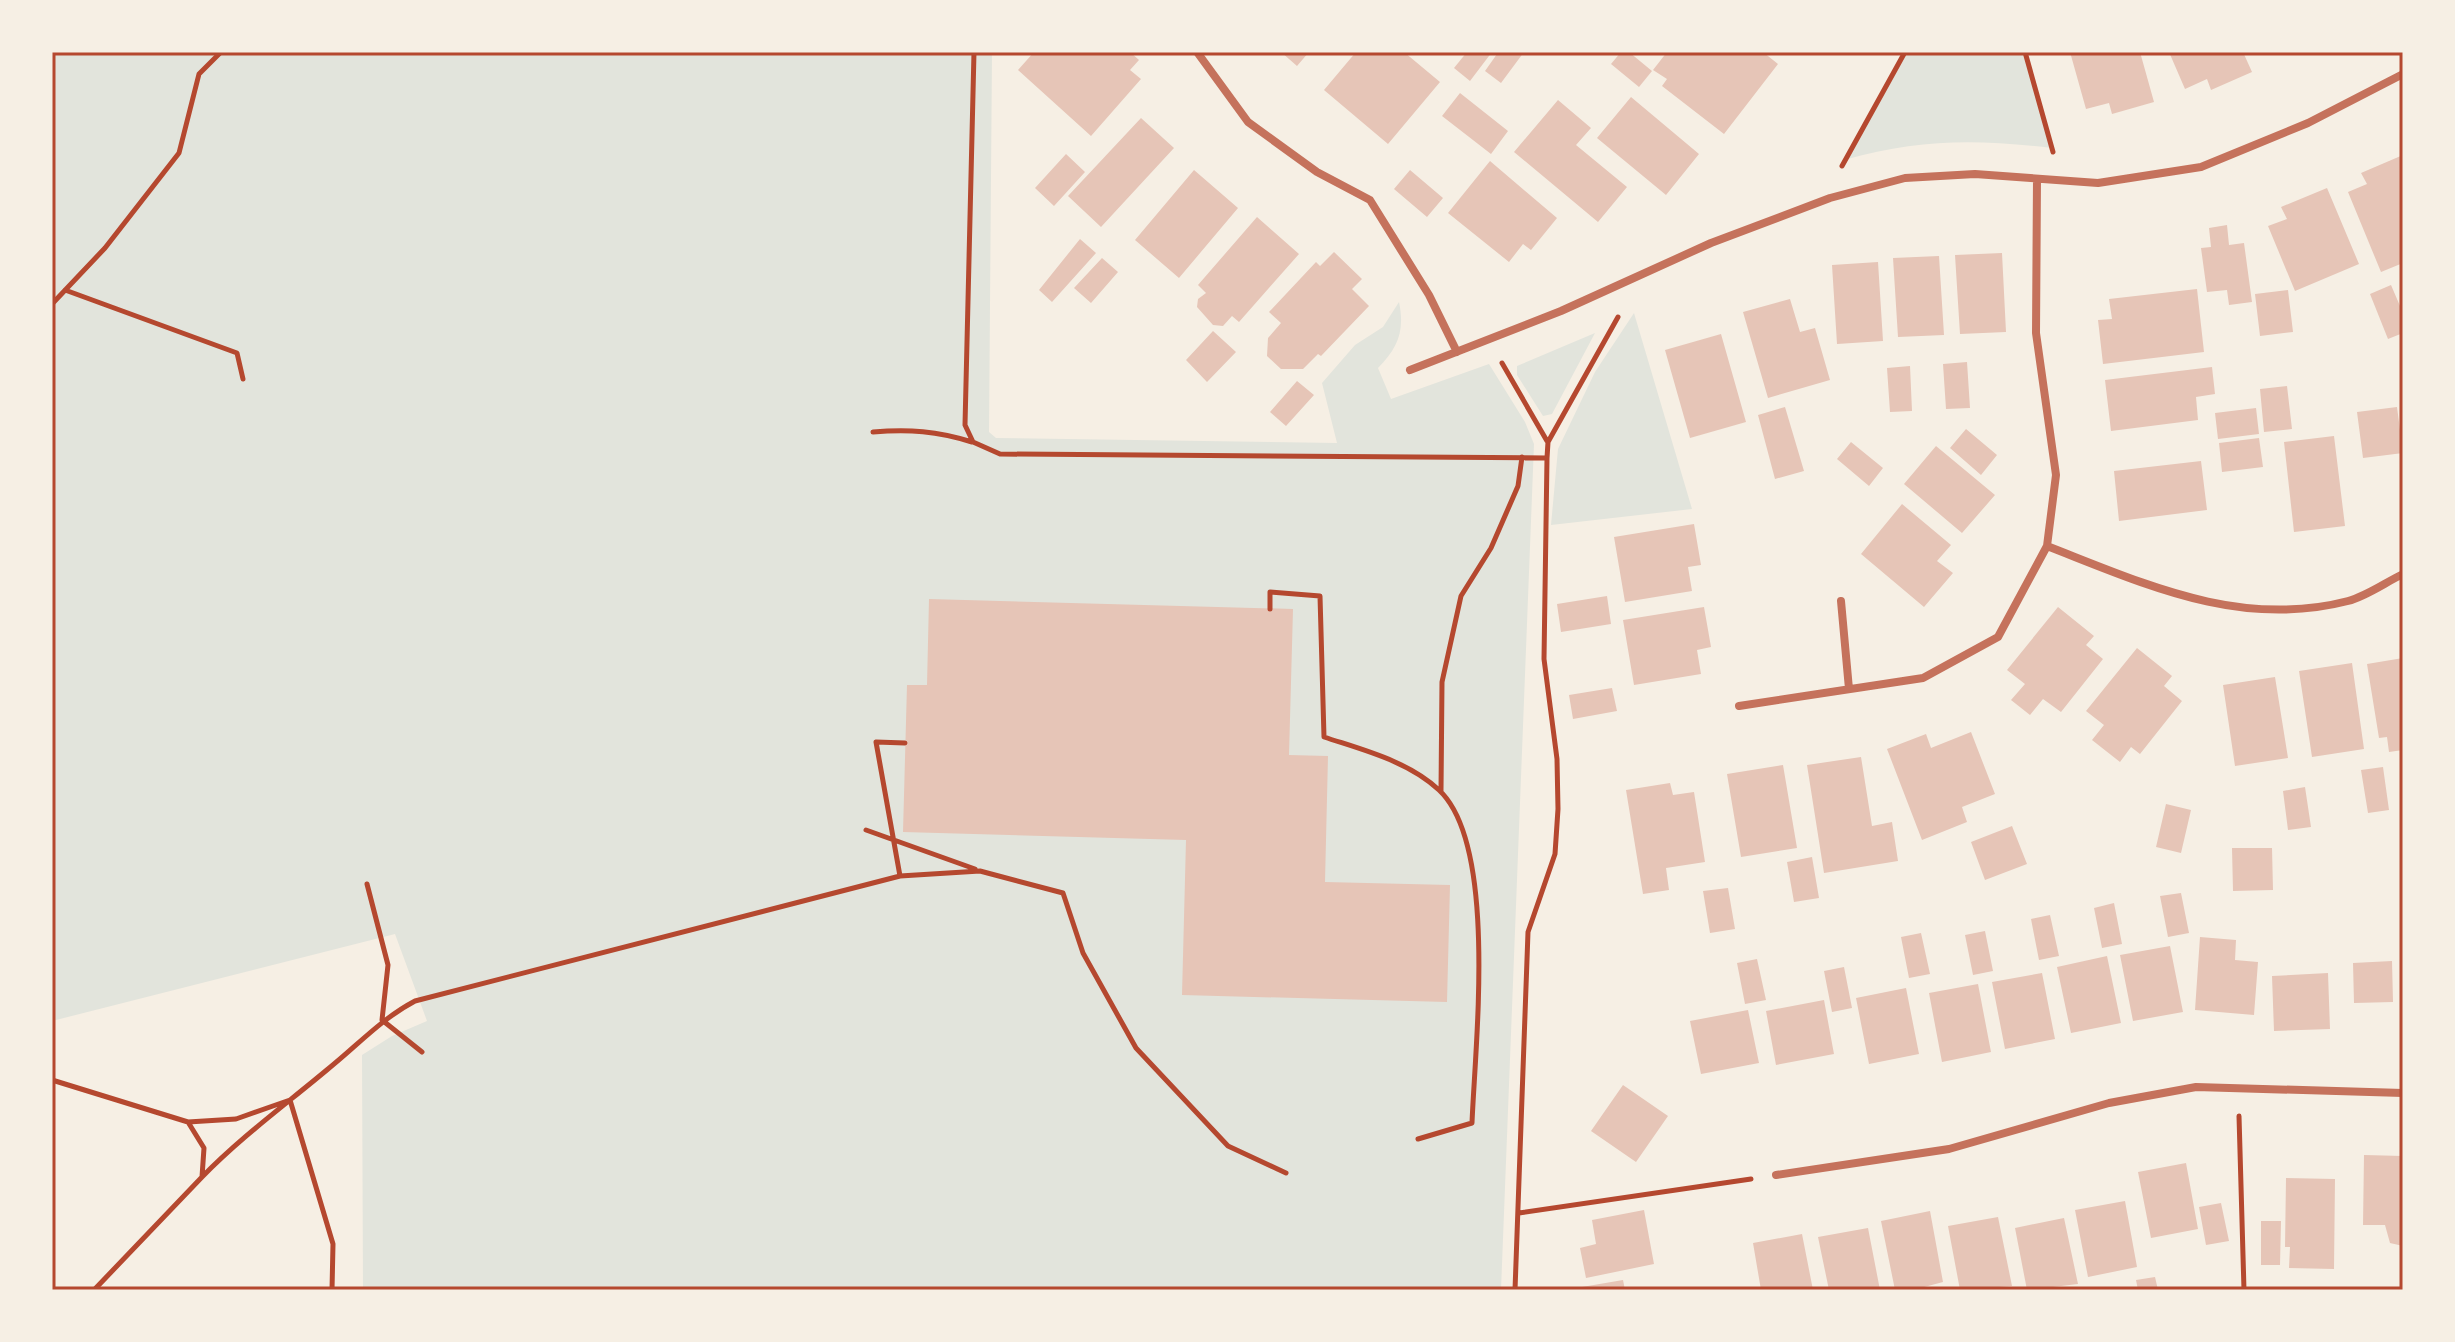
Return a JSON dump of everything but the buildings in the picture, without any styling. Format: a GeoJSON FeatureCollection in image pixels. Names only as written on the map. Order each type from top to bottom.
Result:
{"type":"FeatureCollection","features":[{"type":"Feature","properties":{"kind":"street"},"geometry":{"type":"LineString","coordinates":[[1197,52],[1248,122],[1317,172],[1370,200],[1429,295],[1457,352]]}},
{"type":"Feature","properties":{"kind":"street"},"geometry":{"type":"LineString","coordinates":[[1410,370],[1489,340],[1711,243],[1830,198],[1905,178],[1975,174],[2098,183],[2201,167],[2308,123],[2403,74]]}},
{"type":"Feature","properties":{"kind":"street"},"geometry":{"type":"LineString","coordinates":[[1739,706],[1923,678],[1998,637],[2047,546],[2056,475],[2036,333],[2037,179]]}},
{"type":"Feature","properties":{"kind":"street"},"geometry":{"type":"LineString","coordinates":[[2047,546],[2183,598],[2268,612],[2350,601],[2403,574]]}},
{"type":"Feature","properties":{"kind":"street"},"geometry":{"type":"LineString","coordinates":[[1841,601],[1849,689]]}},
{"type":"Feature","properties":{"kind":"street"},"geometry":{"type":"LineString","coordinates":[[1776,1175],[1949,1149],[2124,1100],[2196,1087],[2403,1093]]}},
{"type":"Feature","properties":{"kind":"path"},"geometry":{"type":"LineString","coordinates":[[52,304],[105,248],[179,153],[199,74],[221,52]]}},
{"type":"Feature","properties":{"kind":"path"},"geometry":{"type":"LineString","coordinates":[[973,442],[965,425],[974,52]]}},
{"type":"Feature","properties":{"kind":"path"},"geometry":{"type":"LineString","coordinates":[[1830,198],[1844,160],[1905,52]]}},
{"type":"Feature","properties":{"kind":"path"},"geometry":{"type":"LineString","coordinates":[[2025,52],[2058,180]]}},
{"type":"Feature","properties":{"kind":"path"},"geometry":{"type":"LineString","coordinates":[[1515,1290],[1528,932],[1555,854],[1558,809],[1557,759],[1544,659],[1548,442],[1615,325],[1636,277]]}},
{"type":"Feature","properties":{"kind":"path"},"geometry":{"type":"LineString","coordinates":[[65,290],[237,353],[243,379]]}},
{"type":"Feature","properties":{"kind":"path"},"geometry":{"type":"LineString","coordinates":[[1489,340],[1548,442]]}},
{"type":"Feature","properties":{"kind":"path"},"geometry":{"type":"LineString","coordinates":[[873,432],[911,428],[941,432],[1000,454],[1547,458]]}},
{"type":"Feature","properties":{"kind":"path"},"geometry":{"type":"LineString","coordinates":[[1441,791],[1442,682],[1461,596],[1491,548],[1518,486],[1522,457]]}},
{"type":"Feature","properties":{"kind":"path"},"geometry":{"type":"LineString","coordinates":[[1270,609],[1270,592],[1320,596],[1324,737],[1404,766],[1441,791],[1463,830],[1474,873],[1477,957],[1472,1123],[1418,1139]]}},
{"type":"Feature","properties":{"kind":"path"},"geometry":{"type":"LineString","coordinates":[[900,876],[876,742],[905,743]]}},
{"type":"Feature","properties":{"kind":"path"},"geometry":{"type":"LineString","coordinates":[[866,830],[980,871],[1063,893],[1083,953],[1136,1048],[1228,1146],[1286,1173]]}},
{"type":"Feature","properties":{"kind":"path"},"geometry":{"type":"LineString","coordinates":[[94,1290],[240,1138],[290,1100],[382,1020],[415,1001],[900,876],[980,871]]}},
{"type":"Feature","properties":{"kind":"path"},"geometry":{"type":"LineString","coordinates":[[367,884],[388,965],[382,1020]]}},
{"type":"Feature","properties":{"kind":"path"},"geometry":{"type":"LineString","coordinates":[[382,1020],[422,1052]]}},
{"type":"Feature","properties":{"kind":"path"},"geometry":{"type":"LineString","coordinates":[[52,1080],[188,1122],[236,1119],[290,1100]]}},
{"type":"Feature","properties":{"kind":"path"},"geometry":{"type":"LineString","coordinates":[[2238,1087],[2244,1290]]}},
{"type":"Feature","properties":{"kind":"path"},"geometry":{"type":"LineString","coordinates":[[290,1100],[333,1244],[332,1290]]}},
{"type":"Feature","properties":{"kind":"path"},"geometry":{"type":"LineString","coordinates":[[188,1122],[204,1148],[202,1177]]}},
{"type":"Feature","properties":{"kind":"path"},"geometry":{"type":"LineString","coordinates":[[1519,1213],[1776,1175]]}},
{"type":"Feature","properties":{"kind":"shaded area"},"geometry":{"type":"Polygon","coordinates":[[[52,52],[992,52],[989,432],[996,438],[1337,443],[1322,383],[1355,345],[1383,327],[1399,302],[1401,322],[1398,338],[1391,353],[1378,368],[1391,399],[1489,364],[1525,422],[1534,444],[1501,1290],[363,1290],[362,1055],[392,1036],[427,1021],[395,934],[52,1021],[52,52]]]}},
{"type":"Feature","properties":{"kind":"shaded area"},"geometry":{"type":"Polygon","coordinates":[[[1905,52],[2025,52],[2052,148],[1947,143],[1898,148],[1844,160],[1905,52]]]}},
{"type":"Feature","properties":{"kind":"shaded area"},"geometry":{"type":"Polygon","coordinates":[[[1634,313],[1692,509],[1551,525],[1558,449],[1595,372],[1634,313]]]}},
{"type":"Feature","properties":{"kind":"shaded area"},"geometry":{"type":"Polygon","coordinates":[[[1595,333],[1552,414],[1543,416],[1517,375],[1517,366],[1595,333]]]}}]}
